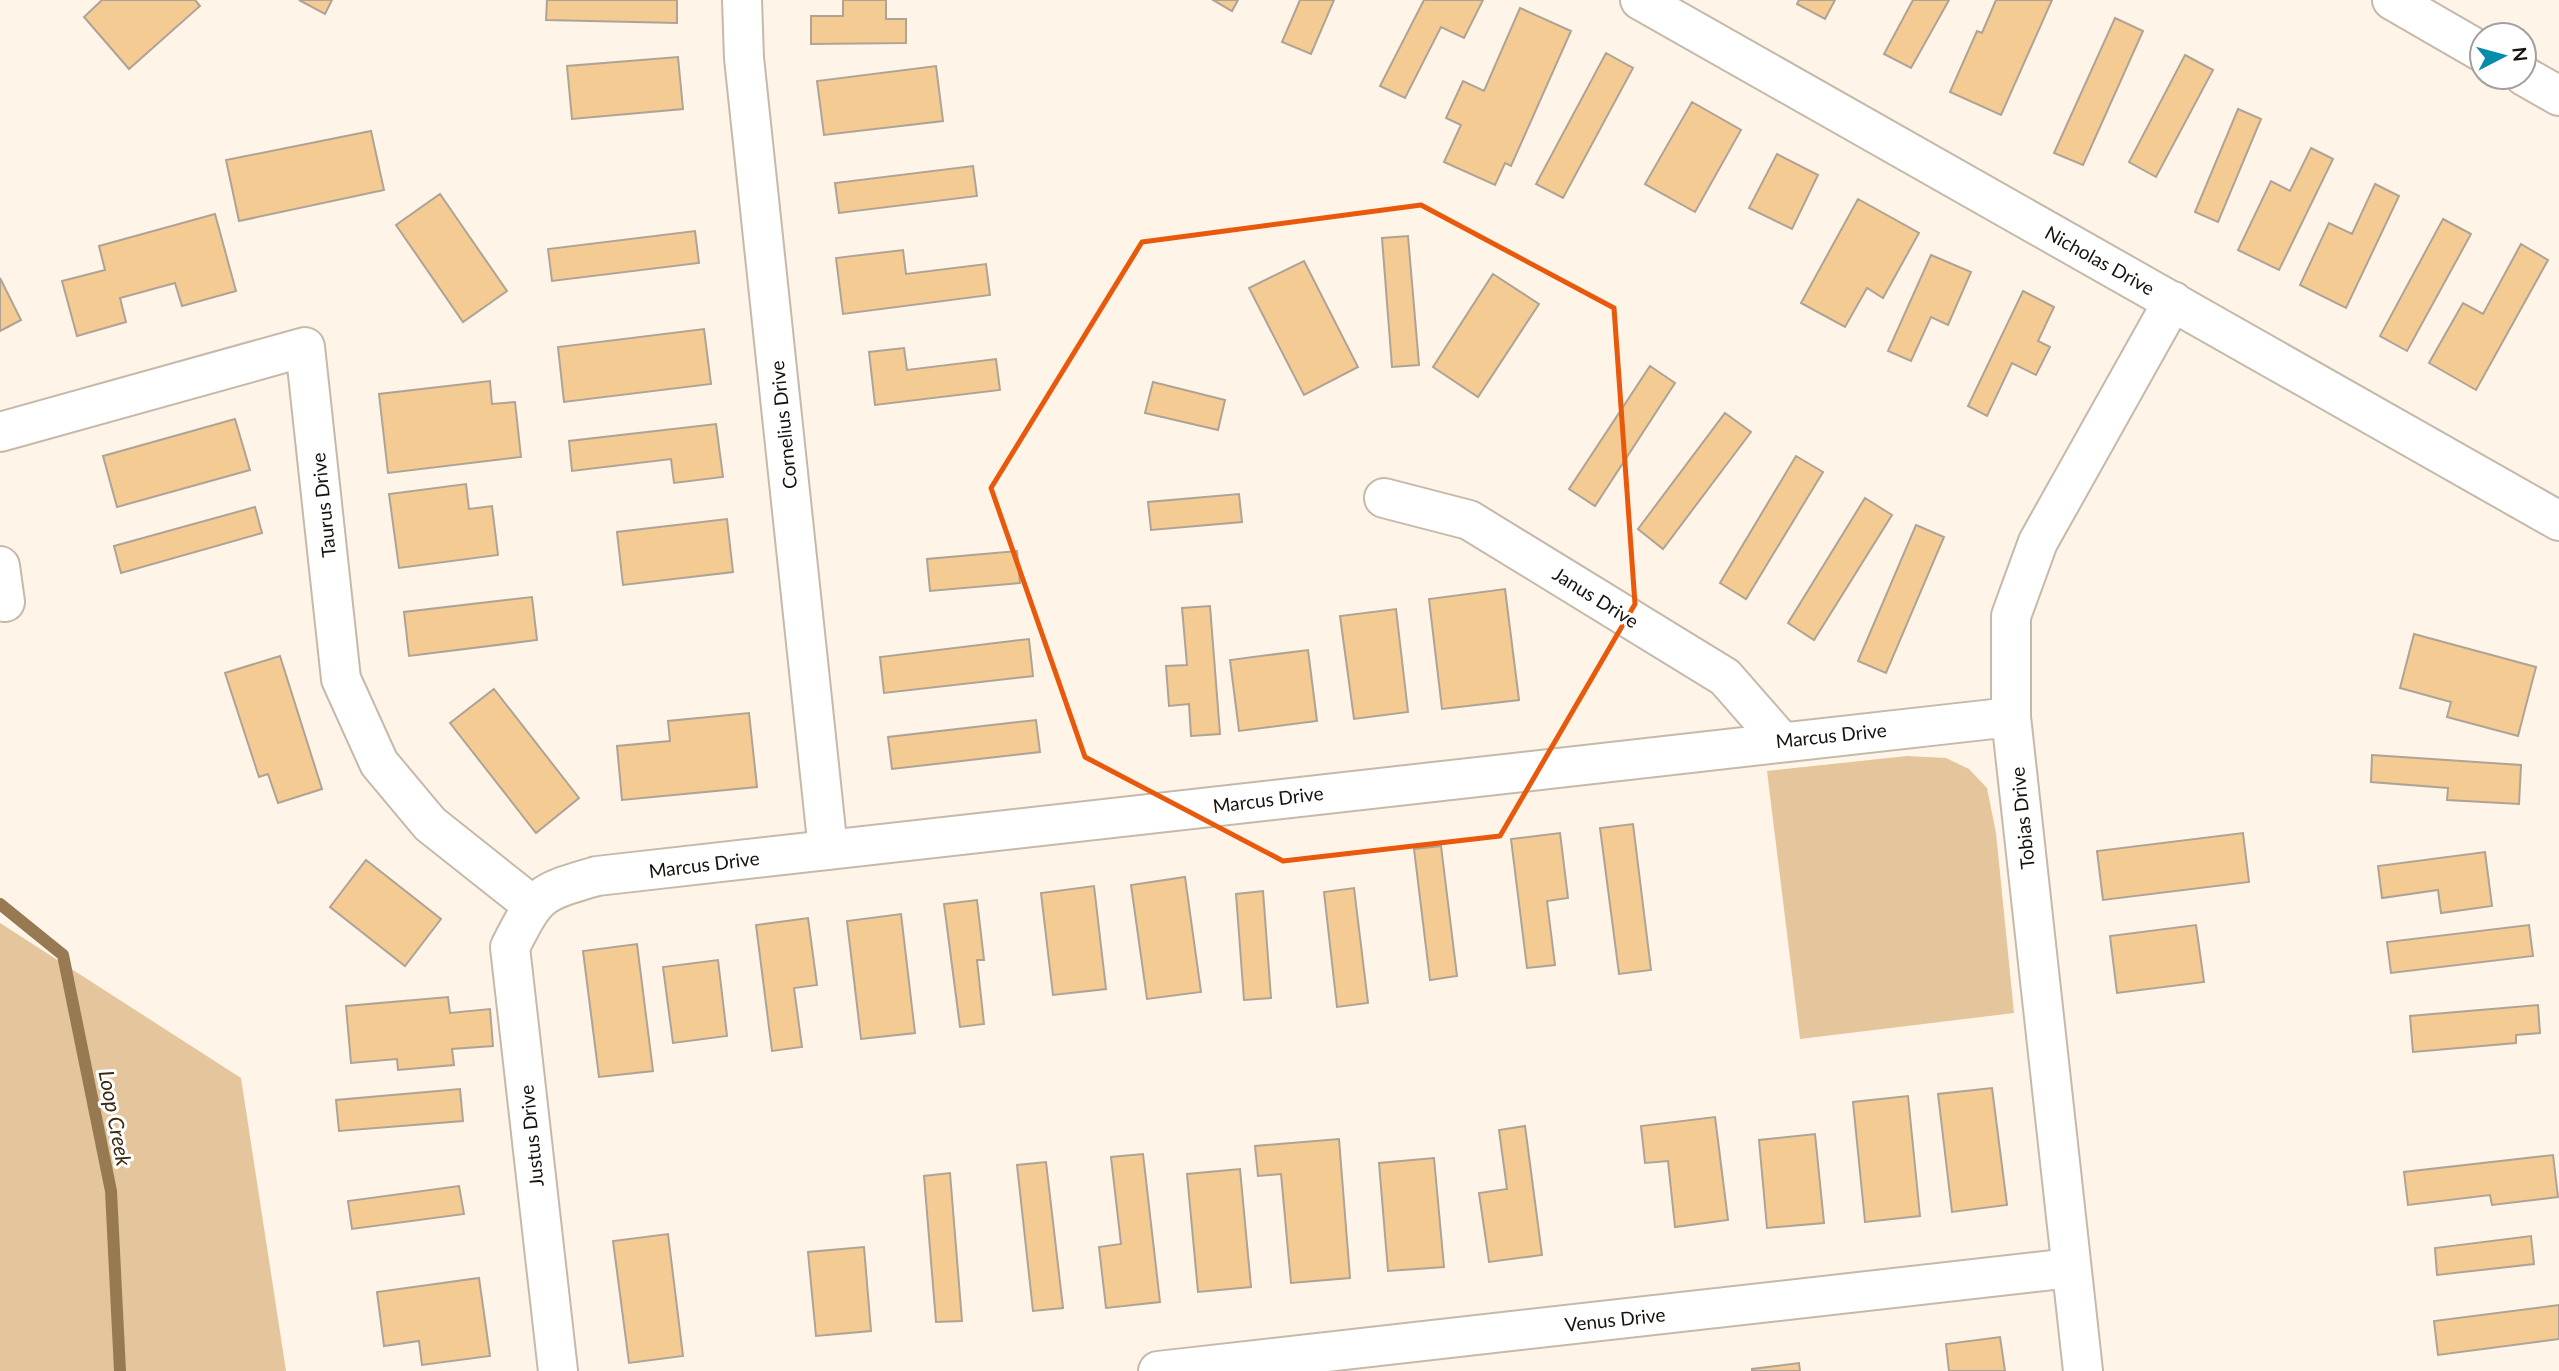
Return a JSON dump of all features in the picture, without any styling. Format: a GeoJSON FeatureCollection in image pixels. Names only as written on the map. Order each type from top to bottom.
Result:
{"type":"FeatureCollection","features":[{"type":"Feature","properties":{"kind":"street","name":"Cornelius Drive"},"geometry":{"type":"LineString","coordinates":[[742,0],[744,58],[828,850]]}},
{"type":"Feature","properties":{"kind":"street","name":"Nicholas Drive"},"geometry":{"type":"LineString","coordinates":[[1640,0],[2559,521]]}},
{"type":"Feature","properties":{"kind":"street"},"geometry":{"type":"LineString","coordinates":[[2392,0],[2468,44]]}},
{"type":"Feature","properties":{"kind":"street"},"geometry":{"type":"LineString","coordinates":[[2538,84],[2559,96]]}},
{"type":"Feature","properties":{"kind":"street","name":"Tobias Drive"},"geometry":{"type":"LineString","coordinates":[[2083,1371],[2011,716],[2011,616],[2038,542],[2173,301]]}},
{"type":"Feature","properties":{"kind":"street","name":"Taurus Drive"},"geometry":{"type":"LineString","coordinates":[[0,432],[305,347],[341,679],[379,763],[430,824],[532,905]]}},
{"type":"Feature","properties":{"kind":"street","name":"Janus Drive"},"geometry":{"type":"LineString","coordinates":[[1384,498],[1469,520],[1725,677],[1781,741]]}},
{"type":"Feature","properties":{"kind":"street","name":"Marcus Drive"},"geometry":{"type":"LineString","coordinates":[[532,905],[551,890],[597,876],[2011,716]]}},
{"type":"Feature","properties":{"kind":"street","name":"Justus Drive"},"geometry":{"type":"LineString","coordinates":[[532,905],[510,947],[558,1371]]}},
{"type":"Feature","properties":{"kind":"street","name":"Venus Drive"},"geometry":{"type":"LineString","coordinates":[[1158,1371],[2071,1268]]}},
{"type":"Feature","properties":{"kind":"highlighted area"},"geometry":{"type":"Polygon","coordinates":[[[1421,205],[1614,308],[1635,604],[1500,836],[1283,861],[1085,757],[991,488],[1142,242],[1421,205]]]}},
{"type":"Feature","properties":{"kind":"shaded area"},"geometry":{"type":"Polygon","coordinates":[[[1907,756],[1946,758],[1969,769],[1987,788],[1996,833],[2014,1013],[1800,1039],[1767,771],[1907,756]]]}},
{"type":"Feature","properties":{"kind":"shaded area"},"geometry":{"type":"Polygon","coordinates":[[[0,923],[241,1078],[286,1371],[0,1371],[0,923]]]}},
{"type":"Feature","properties":{"kind":"building"},"geometry":{"type":"Polygon","coordinates":[[[102,0],[195,0],[200,6],[129,69],[84,17],[102,0]]]}},
{"type":"Feature","properties":{"kind":"building"},"geometry":{"type":"Polygon","coordinates":[[[299,0],[332,0],[325,14],[299,0]]]}},
{"type":"Feature","properties":{"kind":"building"},"geometry":{"type":"Polygon","coordinates":[[[547,0],[677,0],[677,23],[546,20],[547,0]]]}},
{"type":"Feature","properties":{"kind":"building"},"geometry":{"type":"Polygon","coordinates":[[[843,0],[886,0],[886,19],[906,19],[906,43],[811,44],[811,16],[843,16],[843,0]]]}},
{"type":"Feature","properties":{"kind":"building"},"geometry":{"type":"Polygon","coordinates":[[[1213,0],[1238,0],[1232,11],[1213,0]]]}},
{"type":"Feature","properties":{"kind":"building"},"geometry":{"type":"Polygon","coordinates":[[[1300,0],[1334,0],[1311,54],[1282,42],[1300,0]]]}},
{"type":"Feature","properties":{"kind":"building"},"geometry":{"type":"Polygon","coordinates":[[[1424,0],[1483,0],[1464,38],[1441,27],[1405,98],[1380,86],[1424,0]]]}},
{"type":"Feature","properties":{"kind":"building"},"geometry":{"type":"Polygon","coordinates":[[[1799,0],[1835,0],[1825,19],[1797,4],[1799,0]]]}},
{"type":"Feature","properties":{"kind":"building"},"geometry":{"type":"Polygon","coordinates":[[[1913,0],[1949,0],[1911,68],[1884,54],[1913,0]]]}},
{"type":"Feature","properties":{"kind":"building"},"geometry":{"type":"Polygon","coordinates":[[[1996,0],[2052,0],[2001,115],[1950,92],[1977,31],[1982,33],[1996,0]]]}},
{"type":"Feature","properties":{"kind":"building"},"geometry":{"type":"Polygon","coordinates":[[[1520,8],[1571,31],[1511,166],[1505,163],[1495,185],[1444,162],[1461,125],[1446,118],[1463,81],[1484,91],[1520,8]]]}},
{"type":"Feature","properties":{"kind":"building"},"geometry":{"type":"Polygon","coordinates":[[[2115,18],[2143,31],[2083,165],[2054,153],[2115,18]]]}},
{"type":"Feature","properties":{"kind":"building"},"geometry":{"type":"Polygon","coordinates":[[[1606,53],[1633,68],[1563,198],[1536,184],[1606,53]]]}},
{"type":"Feature","properties":{"kind":"building"},"geometry":{"type":"Polygon","coordinates":[[[2185,55],[2213,70],[2156,177],[2129,162],[2185,55]]]}},
{"type":"Feature","properties":{"kind":"building"},"geometry":{"type":"Polygon","coordinates":[[[678,57],[683,109],[572,119],[567,66],[678,57]]]}},
{"type":"Feature","properties":{"kind":"building"},"geometry":{"type":"Polygon","coordinates":[[[936,66],[943,121],[824,135],[817,81],[936,66]]]}},
{"type":"Feature","properties":{"kind":"building"},"geometry":{"type":"Polygon","coordinates":[[[1692,102],[1741,130],[1695,212],[1645,184],[1692,102]]]}},
{"type":"Feature","properties":{"kind":"building"},"geometry":{"type":"Polygon","coordinates":[[[2238,109],[2261,119],[2218,222],[2195,212],[2238,109]]]}},
{"type":"Feature","properties":{"kind":"building"},"geometry":{"type":"Polygon","coordinates":[[[371,131],[384,190],[239,221],[226,160],[371,131]]]}},
{"type":"Feature","properties":{"kind":"building"},"geometry":{"type":"Polygon","coordinates":[[[2311,148],[2333,159],[2279,270],[2238,250],[2271,181],[2290,191],[2311,148]]]}},
{"type":"Feature","properties":{"kind":"building"},"geometry":{"type":"Polygon","coordinates":[[[1777,154],[1818,175],[1792,229],[1749,208],[1777,154]]]}},
{"type":"Feature","properties":{"kind":"building"},"geometry":{"type":"Polygon","coordinates":[[[973,166],[977,196],[839,213],[835,183],[973,166]]]}},
{"type":"Feature","properties":{"kind":"building"},"geometry":{"type":"Polygon","coordinates":[[[2375,184],[2399,196],[2346,308],[2300,285],[2329,223],[2352,234],[2375,184]]]}},
{"type":"Feature","properties":{"kind":"building"},"geometry":{"type":"Polygon","coordinates":[[[440,194],[507,291],[463,322],[396,225],[440,194]]]}},
{"type":"Feature","properties":{"kind":"building"},"geometry":{"type":"Polygon","coordinates":[[[1858,199],[1919,233],[1883,298],[1867,288],[1845,327],[1801,303],[1858,199]]]}},
{"type":"Feature","properties":{"kind":"building"},"geometry":{"type":"Polygon","coordinates":[[[215,214],[236,291],[182,306],[175,283],[120,298],[126,322],[77,336],[62,281],[105,270],[99,246],[215,214]]]}},
{"type":"Feature","properties":{"kind":"building"},"geometry":{"type":"Polygon","coordinates":[[[2443,219],[2471,234],[2407,351],[2380,336],[2443,219]]]}},
{"type":"Feature","properties":{"kind":"building"},"geometry":{"type":"Polygon","coordinates":[[[695,231],[699,263],[552,281],[548,249],[695,231]]]}},
{"type":"Feature","properties":{"kind":"building"},"geometry":{"type":"Polygon","coordinates":[[[1408,236],[1419,365],[1392,367],[1382,238],[1408,236]]]}},
{"type":"Feature","properties":{"kind":"building"},"geometry":{"type":"Polygon","coordinates":[[[2521,244],[2548,260],[2476,390],[2429,363],[2463,303],[2483,314],[2521,244]]]}},
{"type":"Feature","properties":{"kind":"building"},"geometry":{"type":"Polygon","coordinates":[[[903,250],[906,274],[986,264],[990,295],[843,314],[836,258],[903,250]]]}},
{"type":"Feature","properties":{"kind":"building"},"geometry":{"type":"Polygon","coordinates":[[[1931,255],[1971,272],[1948,325],[1931,317],[1911,361],[1888,351],[1931,255]]]}},
{"type":"Feature","properties":{"kind":"building"},"geometry":{"type":"Polygon","coordinates":[[[1304,261],[1358,367],[1304,395],[1249,288],[1304,261]]]}},
{"type":"Feature","properties":{"kind":"building"},"geometry":{"type":"Polygon","coordinates":[[[1493,274],[1539,304],[1478,397],[1433,367],[1493,274]]]}},
{"type":"Feature","properties":{"kind":"building"},"geometry":{"type":"Polygon","coordinates":[[[0,278],[21,320],[0,331],[0,278]]]}},
{"type":"Feature","properties":{"kind":"building"},"geometry":{"type":"Polygon","coordinates":[[[2023,291],[2054,307],[2038,341],[2050,347],[2036,375],[2012,363],[1987,416],[1968,406],[2023,291]]]}},
{"type":"Feature","properties":{"kind":"building"},"geometry":{"type":"Polygon","coordinates":[[[704,329],[711,384],[564,402],[558,347],[704,329]]]}},
{"type":"Feature","properties":{"kind":"building"},"geometry":{"type":"Polygon","coordinates":[[[904,348],[907,370],[996,359],[1000,390],[875,405],[869,352],[904,348]]]}},
{"type":"Feature","properties":{"kind":"building"},"geometry":{"type":"Polygon","coordinates":[[[1650,366],[1675,383],[1595,506],[1569,489],[1650,366]]]}},
{"type":"Feature","properties":{"kind":"building"},"geometry":{"type":"Polygon","coordinates":[[[490,381],[492,404],[515,402],[521,457],[388,473],[379,394],[490,381]]]}},
{"type":"Feature","properties":{"kind":"building"},"geometry":{"type":"Polygon","coordinates":[[[1153,382],[1225,400],[1218,430],[1145,413],[1153,382]]]}},
{"type":"Feature","properties":{"kind":"building"},"geometry":{"type":"Polygon","coordinates":[[[1725,413],[1751,432],[1663,549],[1638,529],[1725,413]]]}},
{"type":"Feature","properties":{"kind":"building"},"geometry":{"type":"Polygon","coordinates":[[[235,419],[250,470],[117,507],[103,456],[235,419]]]}},
{"type":"Feature","properties":{"kind":"building"},"geometry":{"type":"Polygon","coordinates":[[[716,424],[723,477],[674,483],[671,459],[572,471],[569,441],[716,424]]]}},
{"type":"Feature","properties":{"kind":"building"},"geometry":{"type":"Polygon","coordinates":[[[1796,456],[1823,472],[1746,599],[1720,583],[1796,456]]]}},
{"type":"Feature","properties":{"kind":"building"},"geometry":{"type":"Polygon","coordinates":[[[466,484],[469,509],[492,506],[498,555],[399,568],[389,494],[466,484]]]}},
{"type":"Feature","properties":{"kind":"building"},"geometry":{"type":"Polygon","coordinates":[[[1239,494],[1242,522],[1151,530],[1148,502],[1239,494]]]}},
{"type":"Feature","properties":{"kind":"building"},"geometry":{"type":"Polygon","coordinates":[[[1865,498],[1892,515],[1814,640],[1788,623],[1865,498]]]}},
{"type":"Feature","properties":{"kind":"building"},"geometry":{"type":"Polygon","coordinates":[[[255,507],[262,533],[121,573],[114,546],[255,507]]]}},
{"type":"Feature","properties":{"kind":"building"},"geometry":{"type":"Polygon","coordinates":[[[727,519],[733,572],[623,585],[617,532],[727,519]]]}},
{"type":"Feature","properties":{"kind":"building"},"geometry":{"type":"Polygon","coordinates":[[[1916,525],[1944,537],[1886,673],[1858,661],[1916,525]]]}},
{"type":"Feature","properties":{"kind":"building"},"geometry":{"type":"Polygon","coordinates":[[[1017,551],[1020,583],[930,591],[927,559],[1017,551]]]}},
{"type":"Feature","properties":{"kind":"building"},"geometry":{"type":"Polygon","coordinates":[[[1505,589],[1519,700],[1442,709],[1429,599],[1505,589]]]}},
{"type":"Feature","properties":{"kind":"building"},"geometry":{"type":"Polygon","coordinates":[[[532,597],[537,640],[409,656],[404,612],[532,597]]]}},
{"type":"Feature","properties":{"kind":"building"},"geometry":{"type":"Polygon","coordinates":[[[1210,606],[1220,734],[1191,736],[1189,704],[1169,706],[1166,666],[1187,665],[1182,608],[1210,606]]]}},
{"type":"Feature","properties":{"kind":"building"},"geometry":{"type":"Polygon","coordinates":[[[1396,609],[1408,712],[1354,719],[1340,616],[1396,609]]]}},
{"type":"Feature","properties":{"kind":"building"},"geometry":{"type":"Polygon","coordinates":[[[2414,634],[2536,667],[2518,736],[2447,717],[2451,702],[2400,688],[2414,634]]]}},
{"type":"Feature","properties":{"kind":"building"},"geometry":{"type":"Polygon","coordinates":[[[1029,639],[1033,676],[884,693],[880,657],[1029,639]]]}},
{"type":"Feature","properties":{"kind":"building"},"geometry":{"type":"Polygon","coordinates":[[[1308,650],[1317,721],[1239,731],[1230,660],[1308,650]]]}},
{"type":"Feature","properties":{"kind":"building"},"geometry":{"type":"Polygon","coordinates":[[[280,656],[322,789],[278,803],[268,774],[259,777],[225,673],[280,656]]]}},
{"type":"Feature","properties":{"kind":"building"},"geometry":{"type":"Polygon","coordinates":[[[494,689],[579,798],[536,833],[450,723],[494,689]]]}},
{"type":"Feature","properties":{"kind":"building"},"geometry":{"type":"Polygon","coordinates":[[[749,713],[757,787],[622,800],[617,746],[670,741],[668,721],[749,713]]]}},
{"type":"Feature","properties":{"kind":"building"},"geometry":{"type":"Polygon","coordinates":[[[1036,720],[1040,752],[892,769],[888,737],[1036,720]]]}},
{"type":"Feature","properties":{"kind":"building"},"geometry":{"type":"Polygon","coordinates":[[[2372,755],[2521,765],[2519,804],[2447,800],[2448,788],[2371,782],[2372,755]]]}},
{"type":"Feature","properties":{"kind":"building"},"geometry":{"type":"Polygon","coordinates":[[[1633,824],[1651,970],[1619,974],[1600,828],[1633,824]]]}},
{"type":"Feature","properties":{"kind":"building"},"geometry":{"type":"Polygon","coordinates":[[[1560,833],[1568,898],[1547,901],[1555,965],[1527,968],[1511,839],[1560,833]]]}},
{"type":"Feature","properties":{"kind":"building"},"geometry":{"type":"Polygon","coordinates":[[[2243,833],[2249,882],[2103,900],[2097,851],[2243,833]]]}},
{"type":"Feature","properties":{"kind":"building"},"geometry":{"type":"Polygon","coordinates":[[[1441,846],[1457,976],[1430,980],[1414,849],[1441,846]]]}},
{"type":"Feature","properties":{"kind":"building"},"geometry":{"type":"Polygon","coordinates":[[[2485,852],[2492,906],[2441,913],[2438,890],[2382,898],[2378,866],[2485,852]]]}},
{"type":"Feature","properties":{"kind":"building"},"geometry":{"type":"Polygon","coordinates":[[[366,860],[441,919],[405,966],[330,907],[366,860]]]}},
{"type":"Feature","properties":{"kind":"building"},"geometry":{"type":"Polygon","coordinates":[[[1185,877],[1201,992],[1147,999],[1131,885],[1185,877]]]}},
{"type":"Feature","properties":{"kind":"building"},"geometry":{"type":"Polygon","coordinates":[[[1094,886],[1106,989],[1053,995],[1041,893],[1094,886]]]}},
{"type":"Feature","properties":{"kind":"building"},"geometry":{"type":"Polygon","coordinates":[[[1354,888],[1368,1003],[1337,1007],[1324,892],[1354,888]]]}},
{"type":"Feature","properties":{"kind":"building"},"geometry":{"type":"Polygon","coordinates":[[[1263,891],[1271,998],[1244,1000],[1236,894],[1263,891]]]}},
{"type":"Feature","properties":{"kind":"building"},"geometry":{"type":"Polygon","coordinates":[[[977,900],[984,960],[977,960],[984,1024],[960,1027],[944,904],[977,900]]]}},
{"type":"Feature","properties":{"kind":"building"},"geometry":{"type":"Polygon","coordinates":[[[901,914],[915,1033],[861,1039],[847,921],[901,914]]]}},
{"type":"Feature","properties":{"kind":"building"},"geometry":{"type":"Polygon","coordinates":[[[808,918],[817,985],[794,988],[802,1047],[772,1051],[756,925],[808,918]]]}},
{"type":"Feature","properties":{"kind":"building"},"geometry":{"type":"Polygon","coordinates":[[[2196,925],[2204,982],[2117,993],[2110,936],[2196,925]]]}},
{"type":"Feature","properties":{"kind":"building"},"geometry":{"type":"Polygon","coordinates":[[[2529,925],[2533,956],[2391,973],[2387,942],[2529,925]]]}},
{"type":"Feature","properties":{"kind":"building"},"geometry":{"type":"Polygon","coordinates":[[[637,944],[653,1071],[599,1077],[583,951],[637,944]]]}},
{"type":"Feature","properties":{"kind":"building"},"geometry":{"type":"Polygon","coordinates":[[[718,960],[727,1036],[673,1043],[663,967],[718,960]]]}},
{"type":"Feature","properties":{"kind":"building"},"geometry":{"type":"Polygon","coordinates":[[[448,997],[450,1013],[490,1009],[493,1046],[452,1049],[454,1065],[398,1070],[397,1059],[351,1063],[346,1006],[448,997]]]}},
{"type":"Feature","properties":{"kind":"building"},"geometry":{"type":"Polygon","coordinates":[[[2538,1005],[2540,1033],[2516,1035],[2516,1043],[2413,1052],[2410,1016],[2538,1005]]]}},
{"type":"Feature","properties":{"kind":"building"},"geometry":{"type":"Polygon","coordinates":[[[1992,1088],[2007,1205],[1952,1212],[1938,1094],[1992,1088]]]}},
{"type":"Feature","properties":{"kind":"building"},"geometry":{"type":"Polygon","coordinates":[[[460,1089],[463,1121],[339,1131],[336,1100],[460,1089]]]}},
{"type":"Feature","properties":{"kind":"building"},"geometry":{"type":"Polygon","coordinates":[[[1908,1096],[1920,1216],[1865,1222],[1853,1102],[1908,1096]]]}},
{"type":"Feature","properties":{"kind":"building"},"geometry":{"type":"Polygon","coordinates":[[[1715,1117],[1728,1220],[1675,1227],[1668,1161],[1645,1163],[1641,1126],[1715,1117]]]}},
{"type":"Feature","properties":{"kind":"building"},"geometry":{"type":"Polygon","coordinates":[[[1525,1126],[1542,1255],[1489,1262],[1479,1193],[1507,1189],[1499,1130],[1525,1126]]]}},
{"type":"Feature","properties":{"kind":"building"},"geometry":{"type":"Polygon","coordinates":[[[1815,1134],[1824,1223],[1767,1228],[1759,1140],[1815,1134]]]}},
{"type":"Feature","properties":{"kind":"building"},"geometry":{"type":"Polygon","coordinates":[[[1339,1139],[1350,1278],[1291,1283],[1281,1174],[1258,1176],[1255,1146],[1339,1139]]]}},
{"type":"Feature","properties":{"kind":"building"},"geometry":{"type":"Polygon","coordinates":[[[1143,1154],[1160,1302],[1106,1308],[1099,1247],[1121,1244],[1111,1157],[1143,1154]]]}},
{"type":"Feature","properties":{"kind":"building"},"geometry":{"type":"Polygon","coordinates":[[[2553,1155],[2558,1197],[2492,1205],[2490,1195],[2408,1205],[2404,1172],[2553,1155]]]}},
{"type":"Feature","properties":{"kind":"building"},"geometry":{"type":"Polygon","coordinates":[[[1434,1158],[1444,1267],[1388,1271],[1379,1163],[1434,1158]]]}},
{"type":"Feature","properties":{"kind":"building"},"geometry":{"type":"Polygon","coordinates":[[[1046,1162],[1063,1308],[1033,1311],[1017,1165],[1046,1162]]]}},
{"type":"Feature","properties":{"kind":"building"},"geometry":{"type":"Polygon","coordinates":[[[1240,1169],[1251,1287],[1198,1292],[1187,1174],[1240,1169]]]}},
{"type":"Feature","properties":{"kind":"building"},"geometry":{"type":"Polygon","coordinates":[[[950,1173],[962,1321],[936,1322],[924,1176],[950,1173]]]}},
{"type":"Feature","properties":{"kind":"building"},"geometry":{"type":"Polygon","coordinates":[[[459,1186],[464,1214],[352,1229],[348,1201],[459,1186]]]}},
{"type":"Feature","properties":{"kind":"building"},"geometry":{"type":"Polygon","coordinates":[[[668,1234],[683,1356],[629,1363],[613,1241],[668,1234]]]}},
{"type":"Feature","properties":{"kind":"building"},"geometry":{"type":"Polygon","coordinates":[[[2531,1236],[2534,1264],[2437,1275],[2435,1248],[2531,1236]]]}},
{"type":"Feature","properties":{"kind":"building"},"geometry":{"type":"Polygon","coordinates":[[[864,1247],[871,1331],[816,1336],[808,1252],[864,1247]]]}},
{"type":"Feature","properties":{"kind":"building"},"geometry":{"type":"Polygon","coordinates":[[[479,1278],[490,1356],[422,1365],[419,1341],[384,1346],[377,1292],[479,1278]]]}},
{"type":"Feature","properties":{"kind":"building"},"geometry":{"type":"Polygon","coordinates":[[[2559,1305],[2559,1339],[2438,1355],[2434,1321],[2559,1305]]]}},
{"type":"Feature","properties":{"kind":"building"},"geometry":{"type":"Polygon","coordinates":[[[2000,1337],[2005,1371],[1949,1371],[1946,1344],[2000,1337]]]}},
{"type":"Feature","properties":{"kind":"building"},"geometry":{"type":"Polygon","coordinates":[[[1799,1363],[1800,1371],[1752,1371],[1752,1369],[1799,1363]]]}},
{"type":"Feature","properties":{"kind":"waterway","name":"Loop Creek"},"geometry":{"type":"LineString","coordinates":[[0,904],[63,955],[111,1191],[120,1371]]}}]}
